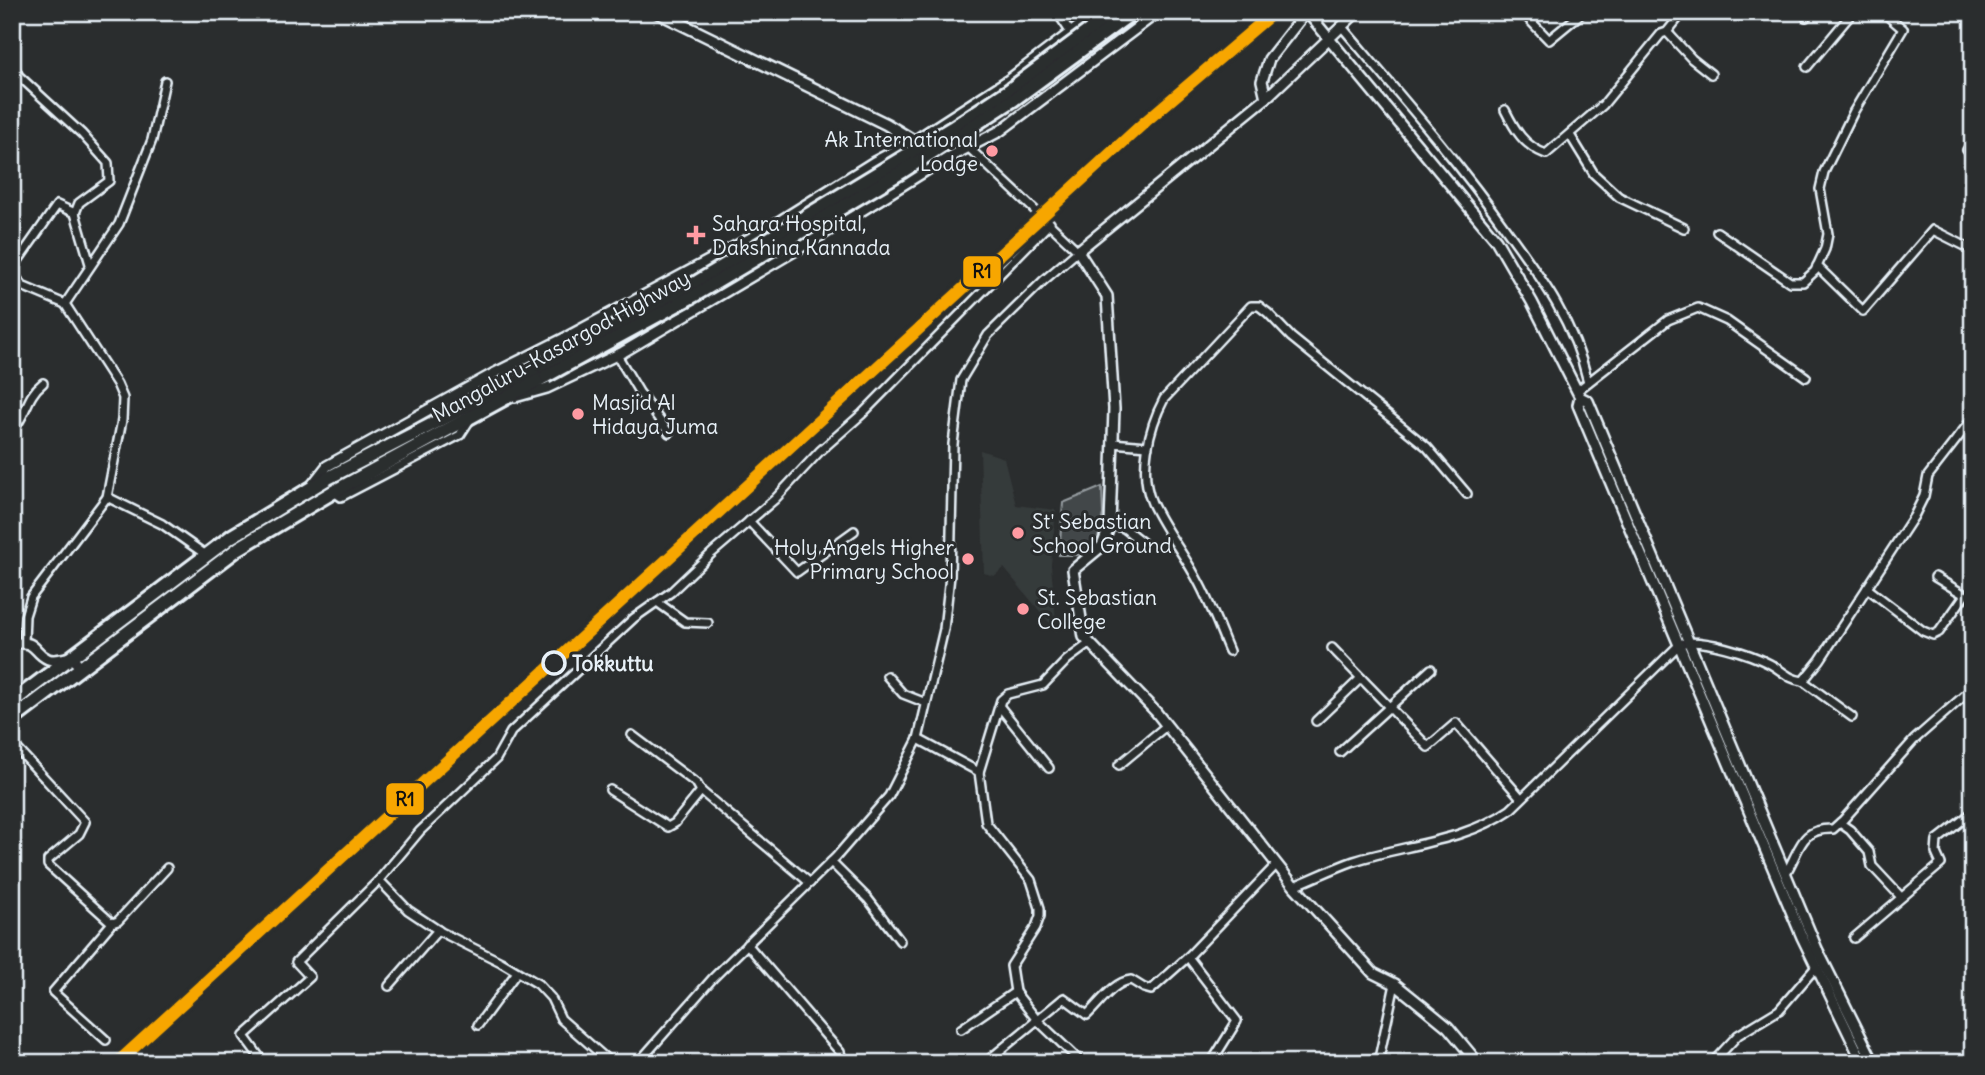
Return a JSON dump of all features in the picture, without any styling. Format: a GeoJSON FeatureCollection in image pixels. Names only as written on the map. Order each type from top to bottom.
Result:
{"type":"FeatureCollection","features":[{"type":"Feature","properties":{"kind":"highway","name":"Mangaluru-Kasargod Highway"},"geometry":{"type":"LineString","coordinates":[[12,720],[239,548],[333,492],[506,398],[545,371],[952,128],[1008,91],[1114,12]]}},
{"type":"Feature","properties":{"kind":"highway","name":"Mangaluru-Kasargod Highway"},"geometry":{"type":"LineString","coordinates":[[12,702],[205,555],[287,502],[338,473],[693,296],[903,171],[1013,100],[1133,12]]}},
{"type":"Feature","properties":{"kind":"main road"},"geometry":{"type":"LineString","coordinates":[[657,12],[886,124],[914,141],[938,163]]}},
{"type":"Feature","properties":{"kind":"street"},"geometry":{"type":"LineString","coordinates":[[1056,12],[1071,33]]}},
{"type":"Feature","properties":{"kind":"street"},"geometry":{"type":"LineString","coordinates":[[306,493],[327,466],[492,374],[567,337],[764,231],[874,162],[914,141],[1007,81],[1098,12]]}},
{"type":"Feature","properties":{"kind":"street"},"geometry":{"type":"LineString","coordinates":[[506,398],[547,388],[617,355],[841,224],[938,163],[1000,131],[1158,12]]}},
{"type":"Feature","properties":{"kind":"street"},"geometry":{"type":"LineString","coordinates":[[1266,98],[1262,81],[1269,59],[1307,12],[1496,240],[1532,302],[1578,394],[1588,401],[1817,962],[1863,1063]]}},
{"type":"Feature","properties":{"kind":"street"},"geometry":{"type":"LineString","coordinates":[[638,1063],[713,978],[831,862],[889,796],[918,739],[944,629],[950,576],[953,444],[961,380],[988,335],[1078,251],[1266,98],[1357,12]]}},
{"type":"Feature","properties":{"kind":"street"},"geometry":{"type":"LineString","coordinates":[[1522,12],[1549,40],[1583,12]]}},
{"type":"Feature","properties":{"kind":"street"},"geometry":{"type":"LineString","coordinates":[[1505,110],[1516,132],[1533,149],[1546,154],[1603,105],[1661,34],[1667,32],[1683,12]]}},
{"type":"Feature","properties":{"kind":"street"},"geometry":{"type":"LineString","coordinates":[[1807,67],[1853,12]]}},
{"type":"Feature","properties":{"kind":"street"},"geometry":{"type":"LineString","coordinates":[[1717,232],[1790,282],[1803,282],[1817,266],[1828,234],[1820,189],[1824,172],[1854,111],[1903,29],[1883,12]]}},
{"type":"Feature","properties":{"kind":"street"},"geometry":{"type":"LineString","coordinates":[[1342,27],[1450,153],[1532,264],[1581,352],[1588,382]]}},
{"type":"Feature","properties":{"kind":"street"},"geometry":{"type":"LineString","coordinates":[[1667,32],[1692,59],[1711,74]]}},
{"type":"Feature","properties":{"kind":"street"},"geometry":{"type":"LineString","coordinates":[[12,63],[19,76],[82,134],[108,163],[108,181],[79,203],[75,213],[90,264]]}},
{"type":"Feature","properties":{"kind":"street"},"geometry":{"type":"LineString","coordinates":[[65,304],[119,224],[152,140],[166,81]]}},
{"type":"Feature","properties":{"kind":"street"},"geometry":{"type":"LineString","coordinates":[[1570,135],[1594,174],[1619,197],[1684,228]]}},
{"type":"Feature","properties":{"kind":"street"},"geometry":{"type":"LineString","coordinates":[[1973,141],[1967,150],[1973,158]]}},
{"type":"Feature","properties":{"kind":"street"},"geometry":{"type":"LineString","coordinates":[[969,148],[1078,251],[1107,296],[1114,409],[1110,525],[1102,546],[1073,570],[1084,637],[1156,712],[1276,865],[1373,973],[1395,984],[1448,1027],[1478,1063]]}},
{"type":"Feature","properties":{"kind":"street"},"geometry":{"type":"LineString","coordinates":[[23,642],[25,616],[31,597],[107,497],[122,420],[123,398],[117,384],[65,304],[22,286],[16,277],[15,265],[57,205],[75,213]]}},
{"type":"Feature","properties":{"kind":"street"},"geometry":{"type":"LineString","coordinates":[[264,1063],[244,1036],[310,977],[296,962],[379,880],[420,831],[496,759],[511,732],[634,618],[671,592],[775,499],[1050,223]]}},
{"type":"Feature","properties":{"kind":"street"},"geometry":{"type":"LineString","coordinates":[[1817,266],[1863,311],[1933,230],[1973,250]]}},
{"type":"Feature","properties":{"kind":"street"},"geometry":{"type":"LineString","coordinates":[[1229,651],[1195,576],[1152,503],[1146,482],[1148,446],[1157,412],[1164,399],[1251,306],[1259,306],[1291,337],[1427,447],[1467,494]]}},
{"type":"Feature","properties":{"kind":"street"},"geometry":{"type":"LineString","coordinates":[[1578,394],[1588,382],[1668,320],[1698,308],[1727,321],[1806,377]]}},
{"type":"Feature","properties":{"kind":"street"},"geometry":{"type":"LineString","coordinates":[[617,355],[639,392],[669,433]]}},
{"type":"Feature","properties":{"kind":"street"},"geometry":{"type":"LineString","coordinates":[[12,431],[19,424],[33,390],[43,383]]}},
{"type":"Feature","properties":{"kind":"street"},"geometry":{"type":"LineString","coordinates":[[1803,681],[1820,660],[1914,516],[1924,496],[1928,476],[1973,418]]}},
{"type":"Feature","properties":{"kind":"street"},"geometry":{"type":"LineString","coordinates":[[1112,443],[1148,446]]}},
{"type":"Feature","properties":{"kind":"street"},"geometry":{"type":"LineString","coordinates":[[107,497],[162,524],[205,555]]}},
{"type":"Feature","properties":{"kind":"street"},"geometry":{"type":"LineString","coordinates":[[750,521],[797,572],[855,531]]}},
{"type":"Feature","properties":{"kind":"street"},"geometry":{"type":"LineString","coordinates":[[1110,525],[1124,528],[1143,543]]}},
{"type":"Feature","properties":{"kind":"street"},"geometry":{"type":"LineString","coordinates":[[1936,577],[1965,595]]}},
{"type":"Feature","properties":{"kind":"street"},"geometry":{"type":"LineString","coordinates":[[1867,588],[1923,631],[1933,635],[1939,632],[1965,595],[1973,589]]}},
{"type":"Feature","properties":{"kind":"street"},"geometry":{"type":"LineString","coordinates":[[657,602],[685,622],[708,623]]}},
{"type":"Feature","properties":{"kind":"street"},"geometry":{"type":"LineString","coordinates":[[12,644],[23,642],[36,647],[46,658],[56,660],[72,657],[80,668]]}},
{"type":"Feature","properties":{"kind":"street"},"geometry":{"type":"LineString","coordinates":[[1685,642],[1787,873],[1817,962],[1874,1063]]}},
{"type":"Feature","properties":{"kind":"street"},"geometry":{"type":"LineString","coordinates":[[1294,886],[1354,861],[1460,835],[1497,819],[1510,810],[1685,642],[1717,644],[1770,664],[1791,679],[1803,681],[1852,717]]}},
{"type":"Feature","properties":{"kind":"street"},"geometry":{"type":"LineString","coordinates":[[1082,1063],[1037,1020],[1015,992],[1011,966],[1036,927],[1040,908],[1031,880],[986,822],[979,772],[1002,700],[1008,694],[1042,685],[1067,660],[1090,643]]}},
{"type":"Feature","properties":{"kind":"street"},"geometry":{"type":"LineString","coordinates":[[1332,648],[1428,747],[1456,723],[1521,798]]}},
{"type":"Feature","properties":{"kind":"street"},"geometry":{"type":"LineString","coordinates":[[1340,752],[1431,669]]}},
{"type":"Feature","properties":{"kind":"street"},"geometry":{"type":"LineString","coordinates":[[887,676],[902,694],[926,704]]}},
{"type":"Feature","properties":{"kind":"street"},"geometry":{"type":"LineString","coordinates":[[1316,720],[1361,678]]}},
{"type":"Feature","properties":{"kind":"street"},"geometry":{"type":"LineString","coordinates":[[1787,873],[1807,834],[1817,828],[1833,828],[1840,822],[1913,740],[1973,688]]}},
{"type":"Feature","properties":{"kind":"street"},"geometry":{"type":"LineString","coordinates":[[1000,707],[1049,768]]}},
{"type":"Feature","properties":{"kind":"street"},"geometry":{"type":"LineString","coordinates":[[1119,765],[1166,726]]}},
{"type":"Feature","properties":{"kind":"street"},"geometry":{"type":"LineString","coordinates":[[632,735],[697,784],[701,791],[810,883]]}},
{"type":"Feature","properties":{"kind":"street"},"geometry":{"type":"LineString","coordinates":[[918,739],[979,772]]}},
{"type":"Feature","properties":{"kind":"street"},"geometry":{"type":"LineString","coordinates":[[12,743],[85,822],[79,834],[48,860],[48,865],[112,923]]}},
{"type":"Feature","properties":{"kind":"street"},"geometry":{"type":"LineString","coordinates":[[610,790],[668,827],[675,823],[701,791]]}},
{"type":"Feature","properties":{"kind":"street"},"geometry":{"type":"LineString","coordinates":[[1854,938],[1941,864],[1936,853],[1937,840],[1973,812]]}},
{"type":"Feature","properties":{"kind":"street"},"geometry":{"type":"LineString","coordinates":[[1840,822],[1869,852],[1872,866],[1901,897]]}},
{"type":"Feature","properties":{"kind":"street"},"geometry":{"type":"LineString","coordinates":[[831,862],[868,899],[900,941]]}},
{"type":"Feature","properties":{"kind":"street"},"geometry":{"type":"LineString","coordinates":[[985,1063],[1064,998],[1087,1015],[1113,989],[1127,980],[1151,990],[1189,956],[1276,865]]}},
{"type":"Feature","properties":{"kind":"street"},"geometry":{"type":"LineString","coordinates":[[106,1040],[53,992],[112,923],[118,921],[167,868]]}},
{"type":"Feature","properties":{"kind":"street"},"geometry":{"type":"LineString","coordinates":[[379,880],[408,910],[438,930],[538,985],[551,999],[561,1019],[611,1063]]}},
{"type":"Feature","properties":{"kind":"street"},"geometry":{"type":"LineString","coordinates":[[389,986],[438,930]]}},
{"type":"Feature","properties":{"kind":"street"},"geometry":{"type":"LineString","coordinates":[[747,944],[840,1052],[843,1063]]}},
{"type":"Feature","properties":{"kind":"street"},"geometry":{"type":"LineString","coordinates":[[1189,956],[1189,961],[1237,1021],[1211,1063]]}},
{"type":"Feature","properties":{"kind":"street"},"geometry":{"type":"LineString","coordinates":[[1712,1063],[1738,1035],[1779,1010],[1817,962]]}},
{"type":"Feature","properties":{"kind":"street"},"geometry":{"type":"LineString","coordinates":[[478,1025],[517,972]]}},
{"type":"Feature","properties":{"kind":"street"},"geometry":{"type":"LineString","coordinates":[[1378,1063],[1395,984]]}},
{"type":"Feature","properties":{"kind":"street"},"geometry":{"type":"LineString","coordinates":[[961,1029],[1015,992]]}},
{"type":"Feature","properties":{"kind":"shaded area","name":"St' Sebastian School Ground"},"geometry":{"type":"Polygon","coordinates":[[[980,450],[1004,458],[1016,505],[1056,510],[1051,565],[1057,632],[1004,568],[994,576],[984,573],[980,450]]]}},
{"type":"Feature","properties":{"kind":"shaded area"},"geometry":{"type":"Polygon","coordinates":[[[1102,487],[1103,514],[1097,544],[1078,555],[1059,555],[1063,503],[1102,487]]]}},
{"type":"Feature","properties":{"kind":"transit line","name":"R1"},"geometry":{"type":"LineString","coordinates":[[117,1063],[1146,121],[1274,12]]}},
{"type":"Feature","properties":{"kind":"place","name":"Ak International Lodge"},"geometry":{"type":"Point","coordinates":[992,151]}},
{"type":"Feature","properties":{"kind":"place","name":"Sahara Hospital, Dakshina Kannada"},"geometry":{"type":"Point","coordinates":[696,235]}},
{"type":"Feature","properties":{"kind":"place","name":"Masjid Al Hidaya Juma"},"geometry":{"type":"Point","coordinates":[578,414]}},
{"type":"Feature","properties":{"kind":"place","name":"St' Sebastian School Ground"},"geometry":{"type":"Point","coordinates":[1018,533]}},
{"type":"Feature","properties":{"kind":"place","name":"Holy Angels Higher Primary School"},"geometry":{"type":"Point","coordinates":[968,559]}},
{"type":"Feature","properties":{"kind":"place","name":"St. Sebastian College"},"geometry":{"type":"Point","coordinates":[1023,609]}},
{"type":"Feature","properties":{"kind":"place","name":"Tokkuttu"},"geometry":{"type":"Point","coordinates":[554,663]}}]}
